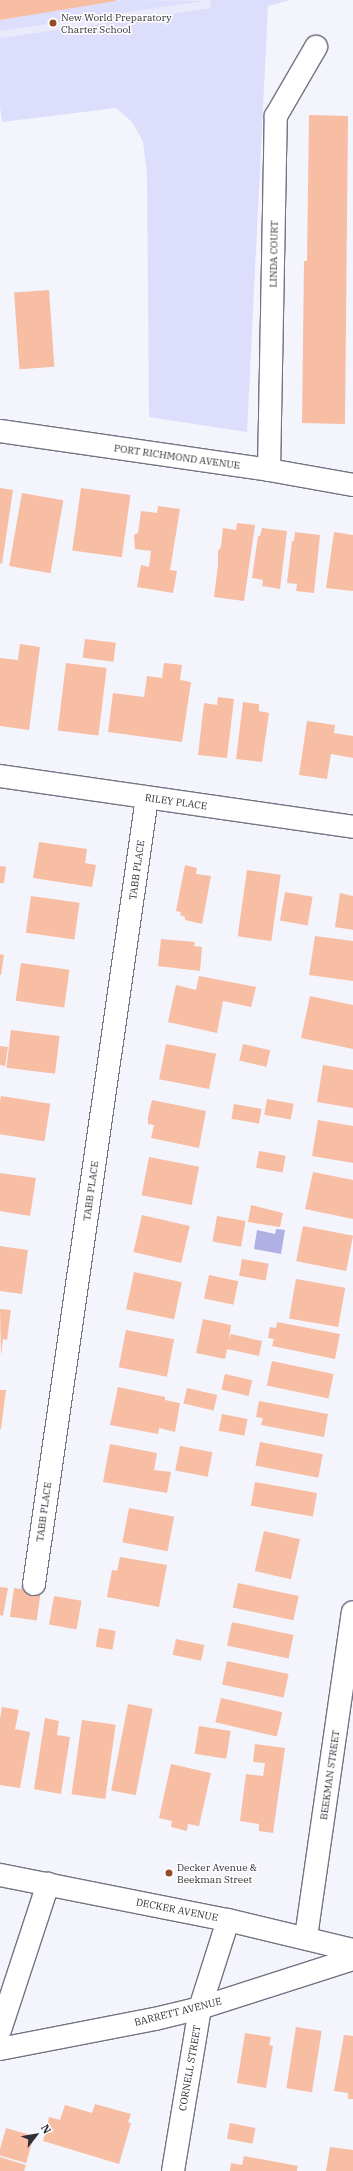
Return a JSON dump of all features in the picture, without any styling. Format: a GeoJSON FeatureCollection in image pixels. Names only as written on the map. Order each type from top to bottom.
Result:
{"type":"FeatureCollection","features":[{"type":"Feature","properties":{"kind":"street","name":"LINDA COURT"},"geometry":{"type":"LineString","coordinates":[[269,470],[276,116],[316,47]]}},
{"type":"Feature","properties":{"kind":"street","name":"PORT RICHMOND AVENUE"},"geometry":{"type":"LineString","coordinates":[[0,431],[269,470],[353,485]]}},
{"type":"Feature","properties":{"kind":"street","name":"RILEY PLACE"},"geometry":{"type":"LineString","coordinates":[[0,776],[353,827]]}},
{"type":"Feature","properties":{"kind":"street","name":"TABB PLACE"},"geometry":{"type":"LineString","coordinates":[[34,1584],[147,798]]}},
{"type":"Feature","properties":{"kind":"street","name":"BEEKMAN STREET"},"geometry":{"type":"LineString","coordinates":[[306,1937],[353,1612]]}},
{"type":"Feature","properties":{"kind":"street","name":"DECKER AVENUE"},"geometry":{"type":"LineString","coordinates":[[0,1875],[228,1920],[306,1937],[353,1950]]}},
{"type":"Feature","properties":{"kind":"street"},"geometry":{"type":"LineString","coordinates":[[0,2030],[48,1884]]}},
{"type":"Feature","properties":{"kind":"street","name":"CORNELL STREET"},"geometry":{"type":"LineString","coordinates":[[173,2171],[200,2008],[228,1920]]}},
{"type":"Feature","properties":{"kind":"street","name":"BARRETT AVENUE"},"geometry":{"type":"LineString","coordinates":[[0,2049],[155,2019],[200,2008],[353,1960]]}},
{"type":"Feature","properties":{"kind":"shaded area","name":"New World Preparatory Charter School"},"geometry":{"type":"Polygon","coordinates":[[[0,0],[290,0],[268,5],[211,8],[0,38],[0,0]]]}},
{"type":"Feature","properties":{"kind":"shaded area"},"geometry":{"type":"Polygon","coordinates":[[[121,0],[204,1],[0,31],[0,20],[121,0]]]}},
{"type":"Feature","properties":{"kind":"shaded area"},"geometry":{"type":"Polygon","coordinates":[[[210,0],[290,0],[268,6],[247,432],[149,417],[147,173],[143,142],[133,123],[116,108],[2,122],[0,107],[0,38],[211,8],[210,0]]]}},
{"type":"Feature","properties":{"kind":"water"},"geometry":{"type":"Polygon","coordinates":[[[276,1229],[285,1230],[281,1254],[254,1249],[257,1230],[275,1234],[276,1229]]]}},
{"type":"Feature","properties":{"kind":"building"},"geometry":{"type":"Polygon","coordinates":[[[0,0],[116,0],[116,1],[0,20],[0,0]]]}},
{"type":"Feature","properties":{"kind":"building"},"geometry":{"type":"Polygon","coordinates":[[[309,115],[348,116],[345,424],[302,423],[304,261],[307,261],[309,115]]]}},
{"type":"Feature","properties":{"kind":"building"},"geometry":{"type":"Polygon","coordinates":[[[49,290],[54,367],[19,369],[14,292],[49,290]]]}},
{"type":"Feature","properties":{"kind":"building"},"geometry":{"type":"Polygon","coordinates":[[[0,488],[13,490],[2,564],[0,563],[0,488]]]}},
{"type":"Feature","properties":{"kind":"building"},"geometry":{"type":"Polygon","coordinates":[[[81,488],[131,495],[122,557],[72,550],[81,488]]]}},
{"type":"Feature","properties":{"kind":"building"},"geometry":{"type":"Polygon","coordinates":[[[22,493],[63,500],[51,573],[9,566],[22,493]]]}},
{"type":"Feature","properties":{"kind":"building"},"geometry":{"type":"Polygon","coordinates":[[[158,506],[180,509],[170,570],[177,571],[173,593],[137,587],[141,565],[149,567],[151,551],[135,549],[134,535],[138,533],[141,511],[157,513],[158,506]]]}},
{"type":"Feature","properties":{"kind":"building"},"geometry":{"type":"Polygon","coordinates":[[[237,523],[255,525],[244,601],[214,597],[218,565],[218,551],[221,547],[223,528],[236,530],[237,523]]]}},
{"type":"Feature","properties":{"kind":"building"},"geometry":{"type":"Polygon","coordinates":[[[262,528],[287,531],[280,589],[262,586],[263,580],[252,578],[258,536],[260,536],[262,528]]]}},
{"type":"Feature","properties":{"kind":"building"},"geometry":{"type":"Polygon","coordinates":[[[295,532],[320,535],[314,593],[296,591],[297,584],[287,583],[292,541],[294,541],[295,532]]]}},
{"type":"Feature","properties":{"kind":"building"},"geometry":{"type":"Polygon","coordinates":[[[334,532],[353,535],[353,591],[326,588],[334,532]]]}},
{"type":"Feature","properties":{"kind":"building"},"geometry":{"type":"Polygon","coordinates":[[[85,639],[116,643],[113,662],[83,658],[85,639]]]}},
{"type":"Feature","properties":{"kind":"building"},"geometry":{"type":"Polygon","coordinates":[[[20,644],[40,647],[29,730],[0,726],[0,658],[18,660],[20,644]]]}},
{"type":"Feature","properties":{"kind":"building"},"geometry":{"type":"Polygon","coordinates":[[[66,663],[107,668],[98,735],[58,730],[66,663]]]}},
{"type":"Feature","properties":{"kind":"building"},"geometry":{"type":"Polygon","coordinates":[[[164,663],[182,665],[180,680],[191,682],[182,742],[108,732],[113,693],[144,697],[147,676],[162,678],[164,663]]]}},
{"type":"Feature","properties":{"kind":"building"},"geometry":{"type":"Polygon","coordinates":[[[218,697],[234,699],[227,758],[198,755],[204,703],[217,705],[218,697]]]}},
{"type":"Feature","properties":{"kind":"building"},"geometry":{"type":"Polygon","coordinates":[[[243,702],[259,704],[259,711],[269,713],[262,762],[236,759],[243,702]]]}},
{"type":"Feature","properties":{"kind":"building"},"geometry":{"type":"Polygon","coordinates":[[[307,721],[335,725],[334,733],[353,736],[353,758],[331,754],[327,779],[299,775],[307,721]]]}},
{"type":"Feature","properties":{"kind":"building"},"geometry":{"type":"Polygon","coordinates":[[[39,842],[87,849],[85,863],[96,865],[92,887],[33,878],[39,842]]]}},
{"type":"Feature","properties":{"kind":"building"},"geometry":{"type":"Polygon","coordinates":[[[185,865],[197,868],[196,874],[211,876],[202,924],[185,920],[185,917],[180,915],[181,912],[176,911],[185,865]]]}},
{"type":"Feature","properties":{"kind":"building"},"geometry":{"type":"Polygon","coordinates":[[[0,866],[6,867],[4,883],[0,883],[0,866]]]}},
{"type":"Feature","properties":{"kind":"building"},"geometry":{"type":"Polygon","coordinates":[[[247,870],[281,875],[271,941],[238,936],[247,870]]]}},
{"type":"Feature","properties":{"kind":"building"},"geometry":{"type":"Polygon","coordinates":[[[285,892],[313,897],[308,925],[280,921],[285,892]]]}},
{"type":"Feature","properties":{"kind":"building"},"geometry":{"type":"Polygon","coordinates":[[[340,893],[353,896],[353,930],[335,927],[340,893]]]}},
{"type":"Feature","properties":{"kind":"building"},"geometry":{"type":"Polygon","coordinates":[[[31,896],[80,903],[74,939],[26,933],[31,896]]]}},
{"type":"Feature","properties":{"kind":"building"},"geometry":{"type":"Polygon","coordinates":[[[315,936],[353,941],[353,981],[309,975],[315,936]]]}},
{"type":"Feature","properties":{"kind":"building"},"geometry":{"type":"Polygon","coordinates":[[[161,939],[195,942],[194,946],[202,947],[200,971],[158,966],[161,939]]]}},
{"type":"Feature","properties":{"kind":"building"},"geometry":{"type":"Polygon","coordinates":[[[0,954],[4,955],[1,975],[0,975],[0,954]]]}},
{"type":"Feature","properties":{"kind":"building"},"geometry":{"type":"Polygon","coordinates":[[[21,963],[70,970],[64,1007],[16,1001],[21,963]]]}},
{"type":"Feature","properties":{"kind":"building"},"geometry":{"type":"Polygon","coordinates":[[[199,976],[256,987],[251,1007],[223,1001],[217,1033],[168,1022],[176,985],[196,990],[199,976]]]}},
{"type":"Feature","properties":{"kind":"building"},"geometry":{"type":"Polygon","coordinates":[[[310,996],[353,1005],[353,1049],[301,1038],[310,996]]]}},
{"type":"Feature","properties":{"kind":"building"},"geometry":{"type":"Polygon","coordinates":[[[11,1030],[60,1036],[55,1074],[6,1068],[11,1030]]]}},
{"type":"Feature","properties":{"kind":"building"},"geometry":{"type":"Polygon","coordinates":[[[166,1044],[216,1054],[209,1089],[159,1079],[166,1044]]]}},
{"type":"Feature","properties":{"kind":"building"},"geometry":{"type":"Polygon","coordinates":[[[243,1044],[270,1050],[266,1067],[239,1061],[243,1044]]]}},
{"type":"Feature","properties":{"kind":"building"},"geometry":{"type":"Polygon","coordinates":[[[0,1046],[8,1047],[5,1066],[0,1065],[0,1046]]]}},
{"type":"Feature","properties":{"kind":"building"},"geometry":{"type":"Polygon","coordinates":[[[323,1065],[353,1070],[353,1108],[317,1102],[323,1065]]]}},
{"type":"Feature","properties":{"kind":"building"},"geometry":{"type":"Polygon","coordinates":[[[1,1096],[50,1104],[44,1141],[0,1134],[1,1096]]]}},
{"type":"Feature","properties":{"kind":"building"},"geometry":{"type":"Polygon","coordinates":[[[267,1099],[294,1104],[291,1119],[264,1115],[267,1099]]]}},
{"type":"Feature","properties":{"kind":"building"},"geometry":{"type":"Polygon","coordinates":[[[152,1100],[206,1111],[199,1148],[151,1138],[154,1125],[148,1124],[148,1117],[152,1100]]]}},
{"type":"Feature","properties":{"kind":"building"},"geometry":{"type":"Polygon","coordinates":[[[234,1104],[262,1109],[259,1124],[231,1119],[234,1104]]]}},
{"type":"Feature","properties":{"kind":"building"},"geometry":{"type":"Polygon","coordinates":[[[318,1120],[353,1126],[353,1163],[312,1156],[318,1120]]]}},
{"type":"Feature","properties":{"kind":"building"},"geometry":{"type":"Polygon","coordinates":[[[259,1151],[286,1156],[283,1172],[256,1168],[259,1151]]]}},
{"type":"Feature","properties":{"kind":"building"},"geometry":{"type":"Polygon","coordinates":[[[149,1157],[199,1167],[192,1205],[142,1195],[149,1157]]]}},
{"type":"Feature","properties":{"kind":"building"},"geometry":{"type":"Polygon","coordinates":[[[313,1172],[353,1180],[353,1219],[305,1209],[313,1172]]]}},
{"type":"Feature","properties":{"kind":"building"},"geometry":{"type":"Polygon","coordinates":[[[0,1173],[36,1178],[30,1216],[0,1211],[0,1173]]]}},
{"type":"Feature","properties":{"kind":"building"},"geometry":{"type":"Polygon","coordinates":[[[251,1205],[283,1213],[280,1227],[248,1222],[251,1205]]]}},
{"type":"Feature","properties":{"kind":"building"},"geometry":{"type":"Polygon","coordinates":[[[142,1215],[190,1226],[181,1263],[133,1252],[142,1215]]]}},
{"type":"Feature","properties":{"kind":"building"},"geometry":{"type":"Polygon","coordinates":[[[217,1216],[246,1221],[241,1247],[212,1242],[217,1216]]]}},
{"type":"Feature","properties":{"kind":"building"},"geometry":{"type":"Polygon","coordinates":[[[303,1226],[353,1236],[346,1271],[296,1261],[303,1226]]]}},
{"type":"Feature","properties":{"kind":"building"},"geometry":{"type":"Polygon","coordinates":[[[0,1246],[28,1250],[22,1294],[0,1291],[0,1246]]]}},
{"type":"Feature","properties":{"kind":"building"},"geometry":{"type":"Polygon","coordinates":[[[242,1259],[269,1264],[266,1280],[239,1276],[242,1259]]]}},
{"type":"Feature","properties":{"kind":"building"},"geometry":{"type":"Polygon","coordinates":[[[134,1272],[182,1282],[174,1319],[126,1309],[134,1272]]]}},
{"type":"Feature","properties":{"kind":"building"},"geometry":{"type":"Polygon","coordinates":[[[209,1275],[238,1281],[233,1305],[204,1298],[209,1275]]]}},
{"type":"Feature","properties":{"kind":"building"},"geometry":{"type":"Polygon","coordinates":[[[296,1279],[345,1288],[338,1327],[289,1318],[296,1279]]]}},
{"type":"Feature","properties":{"kind":"building"},"geometry":{"type":"Polygon","coordinates":[[[0,1309],[11,1310],[7,1340],[3,1339],[1,1356],[0,1309]]]}},
{"type":"Feature","properties":{"kind":"building"},"geometry":{"type":"Polygon","coordinates":[[[203,1319],[231,1325],[229,1339],[231,1334],[262,1341],[259,1356],[227,1349],[225,1359],[196,1353],[203,1319]]]}},
{"type":"Feature","properties":{"kind":"building"},"geometry":{"type":"Polygon","coordinates":[[[277,1322],[340,1334],[335,1359],[272,1346],[274,1339],[268,1338],[270,1327],[276,1328],[277,1322]]]}},
{"type":"Feature","properties":{"kind":"building"},"geometry":{"type":"Polygon","coordinates":[[[126,1330],[174,1339],[167,1377],[119,1367],[126,1330]]]}},
{"type":"Feature","properties":{"kind":"building"},"geometry":{"type":"Polygon","coordinates":[[[272,1361],[334,1374],[328,1399],[267,1385],[272,1361]]]}},
{"type":"Feature","properties":{"kind":"building"},"geometry":{"type":"Polygon","coordinates":[[[225,1374],[252,1380],[249,1396],[221,1390],[225,1374]]]}},
{"type":"Feature","properties":{"kind":"building"},"geometry":{"type":"Polygon","coordinates":[[[118,1387],[165,1397],[165,1400],[180,1403],[175,1432],[159,1428],[158,1434],[110,1425],[118,1387]]]}},
{"type":"Feature","properties":{"kind":"building"},"geometry":{"type":"Polygon","coordinates":[[[187,1388],[217,1395],[214,1411],[183,1404],[187,1388]]]}},
{"type":"Feature","properties":{"kind":"building"},"geometry":{"type":"Polygon","coordinates":[[[0,1390],[6,1390],[1,1429],[0,1429],[0,1390]]]}},
{"type":"Feature","properties":{"kind":"building"},"geometry":{"type":"Polygon","coordinates":[[[259,1401],[328,1414],[324,1437],[261,1425],[263,1418],[256,1417],[259,1401]]]}},
{"type":"Feature","properties":{"kind":"building"},"geometry":{"type":"Polygon","coordinates":[[[222,1414],[248,1419],[244,1436],[219,1431],[222,1414]]]}},
{"type":"Feature","properties":{"kind":"building"},"geometry":{"type":"Polygon","coordinates":[[[260,1442],[323,1454],[318,1478],[255,1466],[260,1442]]]}},
{"type":"Feature","properties":{"kind":"building"},"geometry":{"type":"Polygon","coordinates":[[[110,1444],[157,1453],[154,1470],[171,1472],[167,1493],[103,1482],[110,1444]]]}},
{"type":"Feature","properties":{"kind":"building"},"geometry":{"type":"Polygon","coordinates":[[[180,1446],[212,1452],[208,1477],[175,1471],[180,1446]]]}},
{"type":"Feature","properties":{"kind":"building"},"geometry":{"type":"Polygon","coordinates":[[[255,1482],[317,1493],[313,1517],[251,1506],[255,1482]]]}},
{"type":"Feature","properties":{"kind":"building"},"geometry":{"type":"Polygon","coordinates":[[[129,1508],[174,1517],[167,1551],[122,1542],[129,1508]]]}},
{"type":"Feature","properties":{"kind":"building"},"geometry":{"type":"Polygon","coordinates":[[[264,1531],[300,1539],[291,1579],[255,1571],[264,1531]]]}},
{"type":"Feature","properties":{"kind":"building"},"geometry":{"type":"Polygon","coordinates":[[[120,1557],[167,1565],[159,1607],[107,1597],[112,1570],[117,1571],[120,1557]]]}},
{"type":"Feature","properties":{"kind":"building"},"geometry":{"type":"Polygon","coordinates":[[[238,1583],[299,1596],[293,1620],[233,1607],[238,1583]]]}},
{"type":"Feature","properties":{"kind":"building"},"geometry":{"type":"Polygon","coordinates":[[[0,1587],[8,1588],[3,1616],[0,1615],[0,1587]]]}},
{"type":"Feature","properties":{"kind":"building"},"geometry":{"type":"Polygon","coordinates":[[[14,1588],[41,1592],[37,1620],[10,1617],[14,1588]]]}},
{"type":"Feature","properties":{"kind":"building"},"geometry":{"type":"Polygon","coordinates":[[[54,1596],[82,1601],[77,1629],[49,1625],[54,1596]]]}},
{"type":"Feature","properties":{"kind":"building"},"geometry":{"type":"Polygon","coordinates":[[[232,1622],[294,1635],[289,1659],[227,1645],[232,1622]]]}},
{"type":"Feature","properties":{"kind":"building"},"geometry":{"type":"Polygon","coordinates":[[[99,1628],[116,1631],[112,1650],[96,1647],[99,1628]]]}},
{"type":"Feature","properties":{"kind":"building"},"geometry":{"type":"Polygon","coordinates":[[[176,1639],[204,1645],[201,1661],[173,1655],[176,1639]]]}},
{"type":"Feature","properties":{"kind":"building"},"geometry":{"type":"Polygon","coordinates":[[[227,1661],[289,1674],[284,1698],[222,1684],[227,1661]]]}},
{"type":"Feature","properties":{"kind":"building"},"geometry":{"type":"Polygon","coordinates":[[[221,1698],[282,1712],[277,1737],[215,1722],[221,1698]]]}},
{"type":"Feature","properties":{"kind":"building"},"geometry":{"type":"Polygon","coordinates":[[[128,1704],[153,1709],[136,1795],[111,1790],[128,1704]]]}},
{"type":"Feature","properties":{"kind":"building"},"geometry":{"type":"Polygon","coordinates":[[[2,1707],[19,1710],[15,1729],[30,1732],[20,1788],[0,1785],[0,1719],[2,1707]]]}},
{"type":"Feature","properties":{"kind":"building"},"geometry":{"type":"Polygon","coordinates":[[[45,1718],[59,1721],[57,1735],[70,1737],[61,1794],[34,1789],[45,1718]]]}},
{"type":"Feature","properties":{"kind":"building"},"geometry":{"type":"Polygon","coordinates":[[[82,1720],[116,1725],[105,1799],[72,1794],[82,1720]]]}},
{"type":"Feature","properties":{"kind":"building"},"geometry":{"type":"Polygon","coordinates":[[[199,1726],[231,1731],[226,1759],[195,1754],[199,1726]]]}},
{"type":"Feature","properties":{"kind":"building"},"geometry":{"type":"Polygon","coordinates":[[[255,1744],[285,1748],[273,1833],[259,1831],[259,1824],[240,1821],[246,1774],[263,1776],[265,1763],[253,1762],[255,1744]]]}},
{"type":"Feature","properties":{"kind":"building"},"geometry":{"type":"Polygon","coordinates":[[[171,1764],[211,1773],[199,1826],[188,1824],[187,1831],[171,1827],[172,1821],[159,1818],[171,1764]]]}},
{"type":"Feature","properties":{"kind":"building"},"geometry":{"type":"Polygon","coordinates":[[[296,2027],[322,2031],[312,2092],[286,2088],[296,2027]]]}},
{"type":"Feature","properties":{"kind":"building"},"geometry":{"type":"Polygon","coordinates":[[[245,2033],[271,2037],[269,2045],[273,2046],[266,2088],[237,2083],[245,2033]]]}},
{"type":"Feature","properties":{"kind":"building"},"geometry":{"type":"Polygon","coordinates":[[[344,2035],[353,2036],[353,2099],[348,2099],[348,2093],[334,2091],[344,2035]]]}},
{"type":"Feature","properties":{"kind":"building"},"geometry":{"type":"Polygon","coordinates":[[[95,2104],[131,2114],[128,2122],[131,2123],[119,2164],[43,2141],[49,2117],[60,2120],[65,2105],[92,2113],[95,2104]]]}},
{"type":"Feature","properties":{"kind":"building"},"geometry":{"type":"Polygon","coordinates":[[[230,2123],[256,2128],[252,2144],[227,2139],[230,2123]]]}},
{"type":"Feature","properties":{"kind":"building"},"geometry":{"type":"Polygon","coordinates":[[[6,2128],[34,2136],[26,2163],[0,2155],[0,2149],[6,2128]]]}},
{"type":"Feature","properties":{"kind":"building"},"geometry":{"type":"Polygon","coordinates":[[[330,2147],[353,2150],[353,2171],[326,2171],[330,2147]]]}},
{"type":"Feature","properties":{"kind":"building"},"geometry":{"type":"Polygon","coordinates":[[[244,2156],[298,2166],[297,2171],[230,2171],[231,2163],[242,2165],[244,2156]]]}},
{"type":"Feature","properties":{"kind":"building"},"geometry":{"type":"Polygon","coordinates":[[[0,2157],[26,2165],[24,2171],[0,2171],[0,2157]]]}},
{"type":"Feature","properties":{"kind":"place","name":"New World Preparatory Charter School"},"geometry":{"type":"Point","coordinates":[53,23]}},
{"type":"Feature","properties":{"kind":"place","name":"Decker Avenue & Beekman Street"},"geometry":{"type":"Point","coordinates":[169,1873]}}]}
